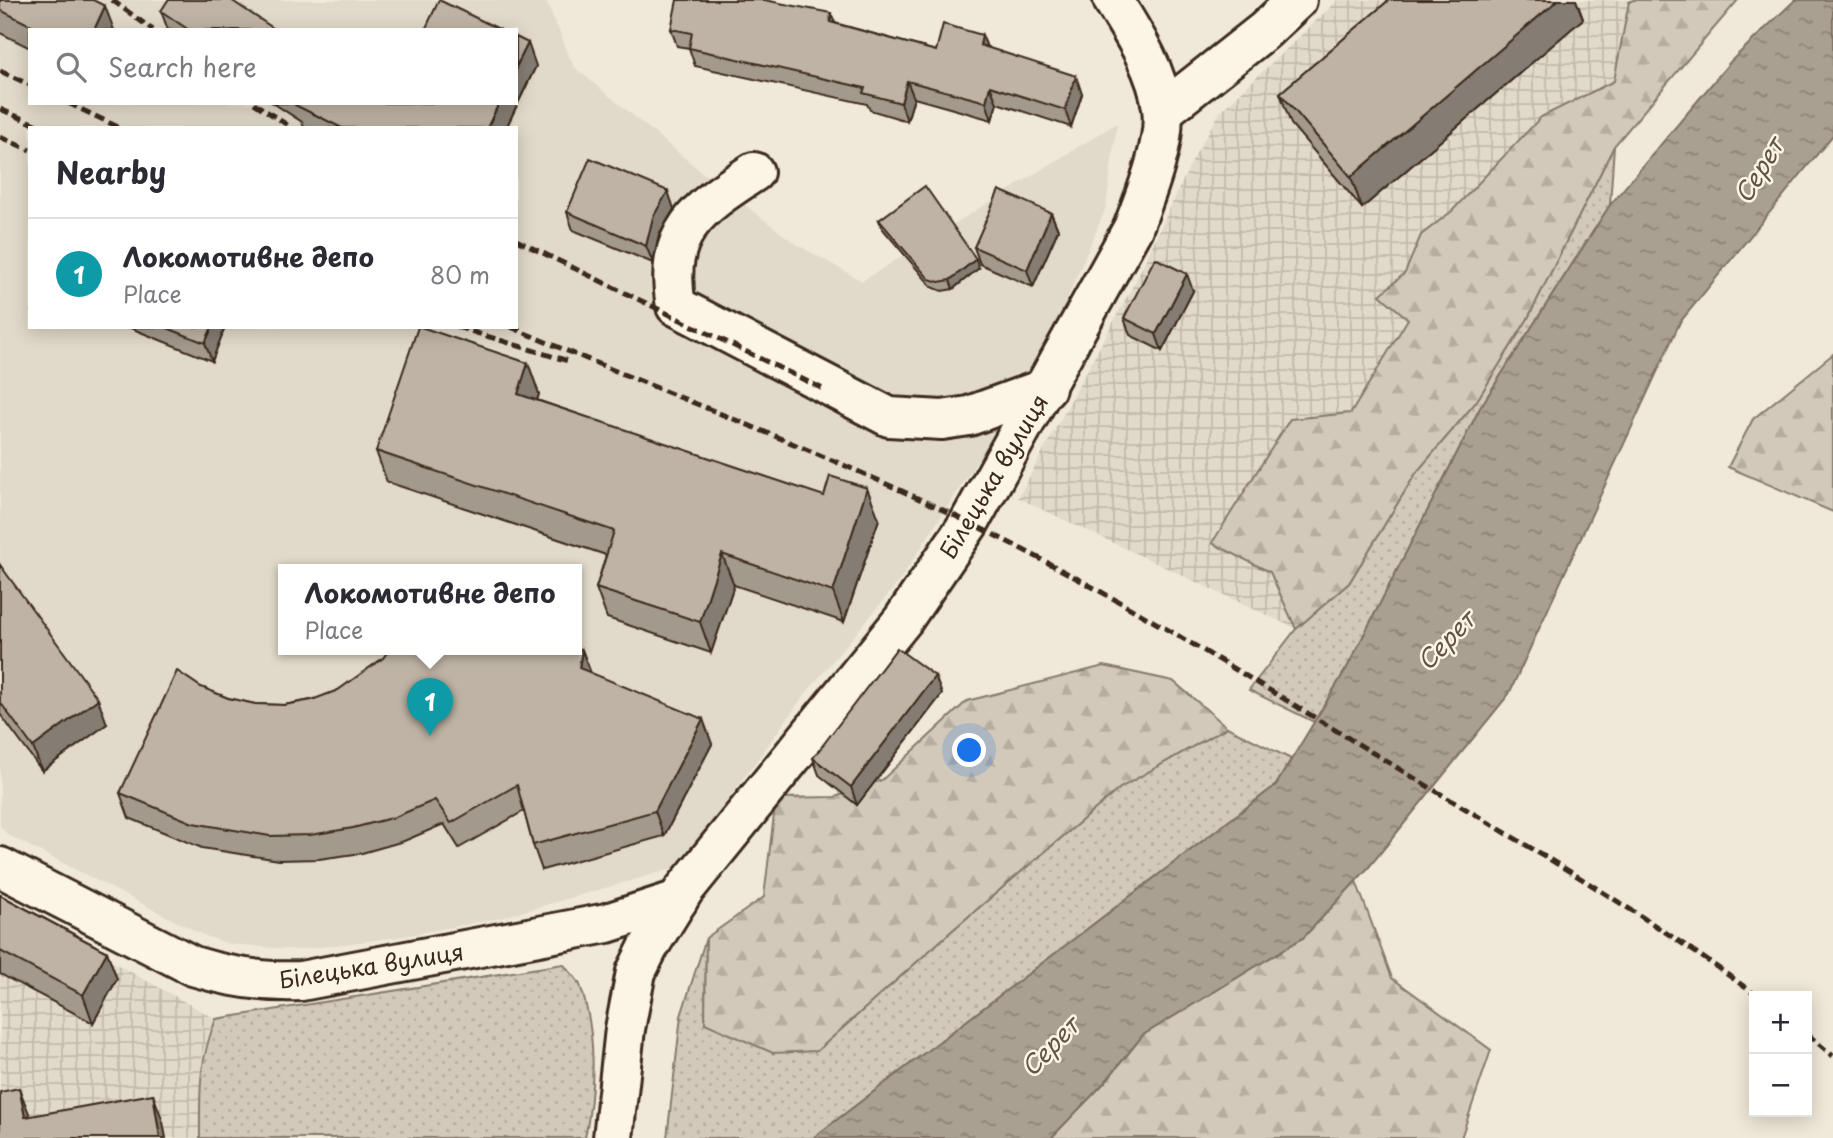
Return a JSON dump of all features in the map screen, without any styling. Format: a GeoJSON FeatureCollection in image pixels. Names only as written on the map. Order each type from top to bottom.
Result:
{"type":"FeatureCollection","features":[{"type":"Feature","properties":{"kind":"street","name":"Білецька вулиця"},"geometry":{"type":"LineString","coordinates":[[613,1138],[625,1029],[636,972],[678,900],[904,620],[969,523],[1133,228],[1148,188],[1163,111],[1159,89],[1138,42],[1113,0]]}},
{"type":"Feature","properties":{"kind":"street"},"geometry":{"type":"LineString","coordinates":[[1163,111],[1264,31],[1297,0]]}},
{"type":"Feature","properties":{"kind":"street"},"geometry":{"type":"LineString","coordinates":[[754,172],[696,213],[687,226],[680,241],[671,278],[676,306],[889,417],[942,421],[970,416],[1046,388]]}},
{"type":"Feature","properties":{"kind":"street","name":"Білецька вулиця"},"geometry":{"type":"LineString","coordinates":[[0,867],[193,965],[222,975],[277,982],[301,981],[607,923],[678,900]]}},
{"type":"Feature","properties":{"kind":"shaded area"},"geometry":{"type":"Polygon","coordinates":[[[0,0],[546,0],[574,67],[703,173],[796,244],[862,281],[1117,123],[1106,208],[1037,369],[898,583],[806,693],[679,867],[500,918],[399,937],[297,950],[230,944],[205,936],[8,835],[0,826],[0,0]]]}},
{"type":"Feature","properties":{"kind":"shaded area"},"geometry":{"type":"Polygon","coordinates":[[[1338,0],[1633,0],[1629,3],[1614,82],[1541,117],[1452,211],[1421,235],[1405,273],[1381,295],[1409,318],[1351,413],[1290,419],[1212,543],[1270,572],[1296,629],[1018,498],[1136,280],[1194,157],[1220,112],[1338,0]]]}},
{"type":"Feature","properties":{"kind":"shaded area"},"geometry":{"type":"Polygon","coordinates":[[[0,900],[216,1019],[203,1052],[200,1138],[0,1138],[0,900]]]}},
{"type":"Feature","properties":{"kind":"green space"},"geometry":{"type":"Polygon","coordinates":[[[1738,0],[1614,146],[1527,320],[1476,402],[1416,473],[1349,583],[1296,629],[1270,572],[1212,543],[1290,419],[1351,413],[1408,319],[1380,295],[1405,273],[1421,235],[1452,211],[1541,117],[1614,81],[1629,2],[1738,0]]]}},
{"type":"Feature","properties":{"kind":"green space"},"geometry":{"type":"Polygon","coordinates":[[[1614,146],[1610,205],[1480,408],[1348,666],[1314,722],[1249,690],[1296,629],[1349,583],[1416,473],[1476,402],[1527,320],[1614,146]]]}},
{"type":"Feature","properties":{"kind":"green space"},"geometry":{"type":"Polygon","coordinates":[[[1833,354],[1833,512],[1728,467],[1753,419],[1833,354]]]}},
{"type":"Feature","properties":{"kind":"green space"},"geometry":{"type":"Polygon","coordinates":[[[1104,666],[1173,681],[1227,727],[1120,788],[956,927],[817,1051],[773,1053],[705,1023],[706,938],[764,897],[776,798],[835,797],[882,780],[967,701],[1104,666]]]}},
{"type":"Feature","properties":{"kind":"green space"},"geometry":{"type":"Polygon","coordinates":[[[1227,727],[1291,759],[1276,785],[813,1138],[667,1138],[681,1016],[706,938],[705,1023],[817,1051],[956,927],[1120,788],[1227,727]]]}},
{"type":"Feature","properties":{"kind":"green space"},"geometry":{"type":"Polygon","coordinates":[[[1356,881],[1392,978],[1491,1050],[1461,1138],[1051,1138],[1105,1082],[1143,1035],[1304,937],[1356,881]]]}},
{"type":"Feature","properties":{"kind":"green space"},"geometry":{"type":"Polygon","coordinates":[[[563,964],[580,985],[586,1003],[592,1042],[591,1100],[585,1138],[200,1138],[203,1064],[216,1019],[563,964]]]}},
{"type":"Feature","properties":{"kind":"water","name":"Серет"},"geometry":{"type":"Polygon","coordinates":[[[1795,0],[1833,0],[1833,135],[1680,322],[1509,694],[1369,867],[1304,937],[1143,1035],[1105,1082],[1051,1138],[813,1138],[1276,785],[1348,666],[1480,408],[1610,205],[1731,61],[1795,0]]]}},
{"type":"Feature","properties":{"kind":"building"},"geometry":{"type":"Polygon","coordinates":[[[0,0],[93,0],[105,6],[95,28],[36,28],[0,10],[0,0]]]}},
{"type":"Feature","properties":{"kind":"building"},"geometry":{"type":"Polygon","coordinates":[[[168,0],[231,0],[273,28],[186,28],[161,11],[168,0]]]}},
{"type":"Feature","properties":{"kind":"building"},"geometry":{"type":"Polygon","coordinates":[[[439,0],[497,28],[426,28],[439,0]]]}},
{"type":"Feature","properties":{"kind":"building"},"geometry":{"type":"Polygon","coordinates":[[[677,0],[764,0],[831,13],[830,22],[936,51],[943,24],[982,35],[980,45],[1076,76],[1065,110],[990,86],[986,102],[907,81],[901,103],[863,93],[865,88],[689,48],[692,33],[671,29],[677,0]]]}},
{"type":"Feature","properties":{"kind":"building"},"geometry":{"type":"Polygon","coordinates":[[[1389,0],[1558,0],[1351,177],[1280,93],[1389,0]]]}},
{"type":"Feature","properties":{"kind":"building"},"geometry":{"type":"Polygon","coordinates":[[[518,38],[528,43],[518,63],[518,38]]]}},
{"type":"Feature","properties":{"kind":"building"},"geometry":{"type":"Polygon","coordinates":[[[295,105],[498,105],[488,126],[338,126],[295,105]]]}},
{"type":"Feature","properties":{"kind":"building"},"geometry":{"type":"Polygon","coordinates":[[[590,158],[668,191],[653,217],[646,246],[567,212],[590,158]]]}},
{"type":"Feature","properties":{"kind":"building"},"geometry":{"type":"Polygon","coordinates":[[[925,186],[976,259],[950,280],[939,282],[929,279],[879,220],[925,186]]]}},
{"type":"Feature","properties":{"kind":"building"},"geometry":{"type":"Polygon","coordinates":[[[999,190],[1051,213],[1027,270],[974,247],[999,190]]]}},
{"type":"Feature","properties":{"kind":"building"},"geometry":{"type":"Polygon","coordinates":[[[1155,258],[1187,274],[1156,334],[1124,318],[1155,258]]]}},
{"type":"Feature","properties":{"kind":"building"},"geometry":{"type":"Polygon","coordinates":[[[170,329],[211,329],[205,343],[170,329]]]}},
{"type":"Feature","properties":{"kind":"building"},"geometry":{"type":"Polygon","coordinates":[[[417,329],[427,329],[528,363],[518,394],[824,496],[830,476],[867,488],[833,592],[722,554],[700,622],[596,588],[614,531],[376,451],[417,329]]]}},
{"type":"Feature","properties":{"kind":"building"},"geometry":{"type":"Polygon","coordinates":[[[0,565],[98,699],[33,747],[0,702],[0,565]]]}},
{"type":"Feature","properties":{"kind":"building"},"geometry":{"type":"Polygon","coordinates":[[[897,648],[935,676],[851,787],[813,758],[897,648]]]}},
{"type":"Feature","properties":{"kind":"building"},"geometry":{"type":"Polygon","coordinates":[[[385,655],[581,655],[579,668],[703,719],[655,811],[533,845],[517,785],[451,823],[435,800],[395,817],[353,828],[310,835],[270,836],[193,823],[120,793],[177,671],[201,687],[228,698],[255,704],[284,705],[312,700],[338,690],[385,655]]]}},
{"type":"Feature","properties":{"kind":"building"},"geometry":{"type":"Polygon","coordinates":[[[0,895],[107,952],[83,995],[0,951],[0,895]]]}},
{"type":"Feature","properties":{"kind":"building"},"geometry":{"type":"Polygon","coordinates":[[[19,1088],[25,1117],[153,1094],[160,1138],[0,1138],[0,1092],[19,1088]]]}},
{"type":"Feature","properties":{"kind":"railway"},"geometry":{"type":"LineString","coordinates":[[112,0],[150,28]]}},
{"type":"Feature","properties":{"kind":"railway"},"geometry":{"type":"LineString","coordinates":[[0,71],[28,84]]}},
{"type":"Feature","properties":{"kind":"railway"},"geometry":{"type":"LineString","coordinates":[[72,105],[116,126]]}},
{"type":"Feature","properties":{"kind":"railway"},"geometry":{"type":"LineString","coordinates":[[257,105],[289,126]]}},
{"type":"Feature","properties":{"kind":"railway"},"geometry":{"type":"LineString","coordinates":[[0,109],[39,126]]}},
{"type":"Feature","properties":{"kind":"railway"},"geometry":{"type":"LineString","coordinates":[[0,137],[28,149]]}},
{"type":"Feature","properties":{"kind":"railway"},"geometry":{"type":"LineString","coordinates":[[518,241],[823,389]]}},
{"type":"Feature","properties":{"kind":"railway"},"geometry":{"type":"LineString","coordinates":[[464,329],[568,361]]}},
{"type":"Feature","properties":{"kind":"railway"},"geometry":{"type":"LineString","coordinates":[[516,329],[857,471],[1025,551],[1238,671],[1579,877],[1750,991]]}},
{"type":"Feature","properties":{"kind":"railway"},"geometry":{"type":"LineString","coordinates":[[1812,1038],[1833,1056]]}},
{"type":"Feature","properties":{"kind":"place","name":"Локомотивне депо"},"geometry":{"type":"Point","coordinates":[430,736]}}]}
